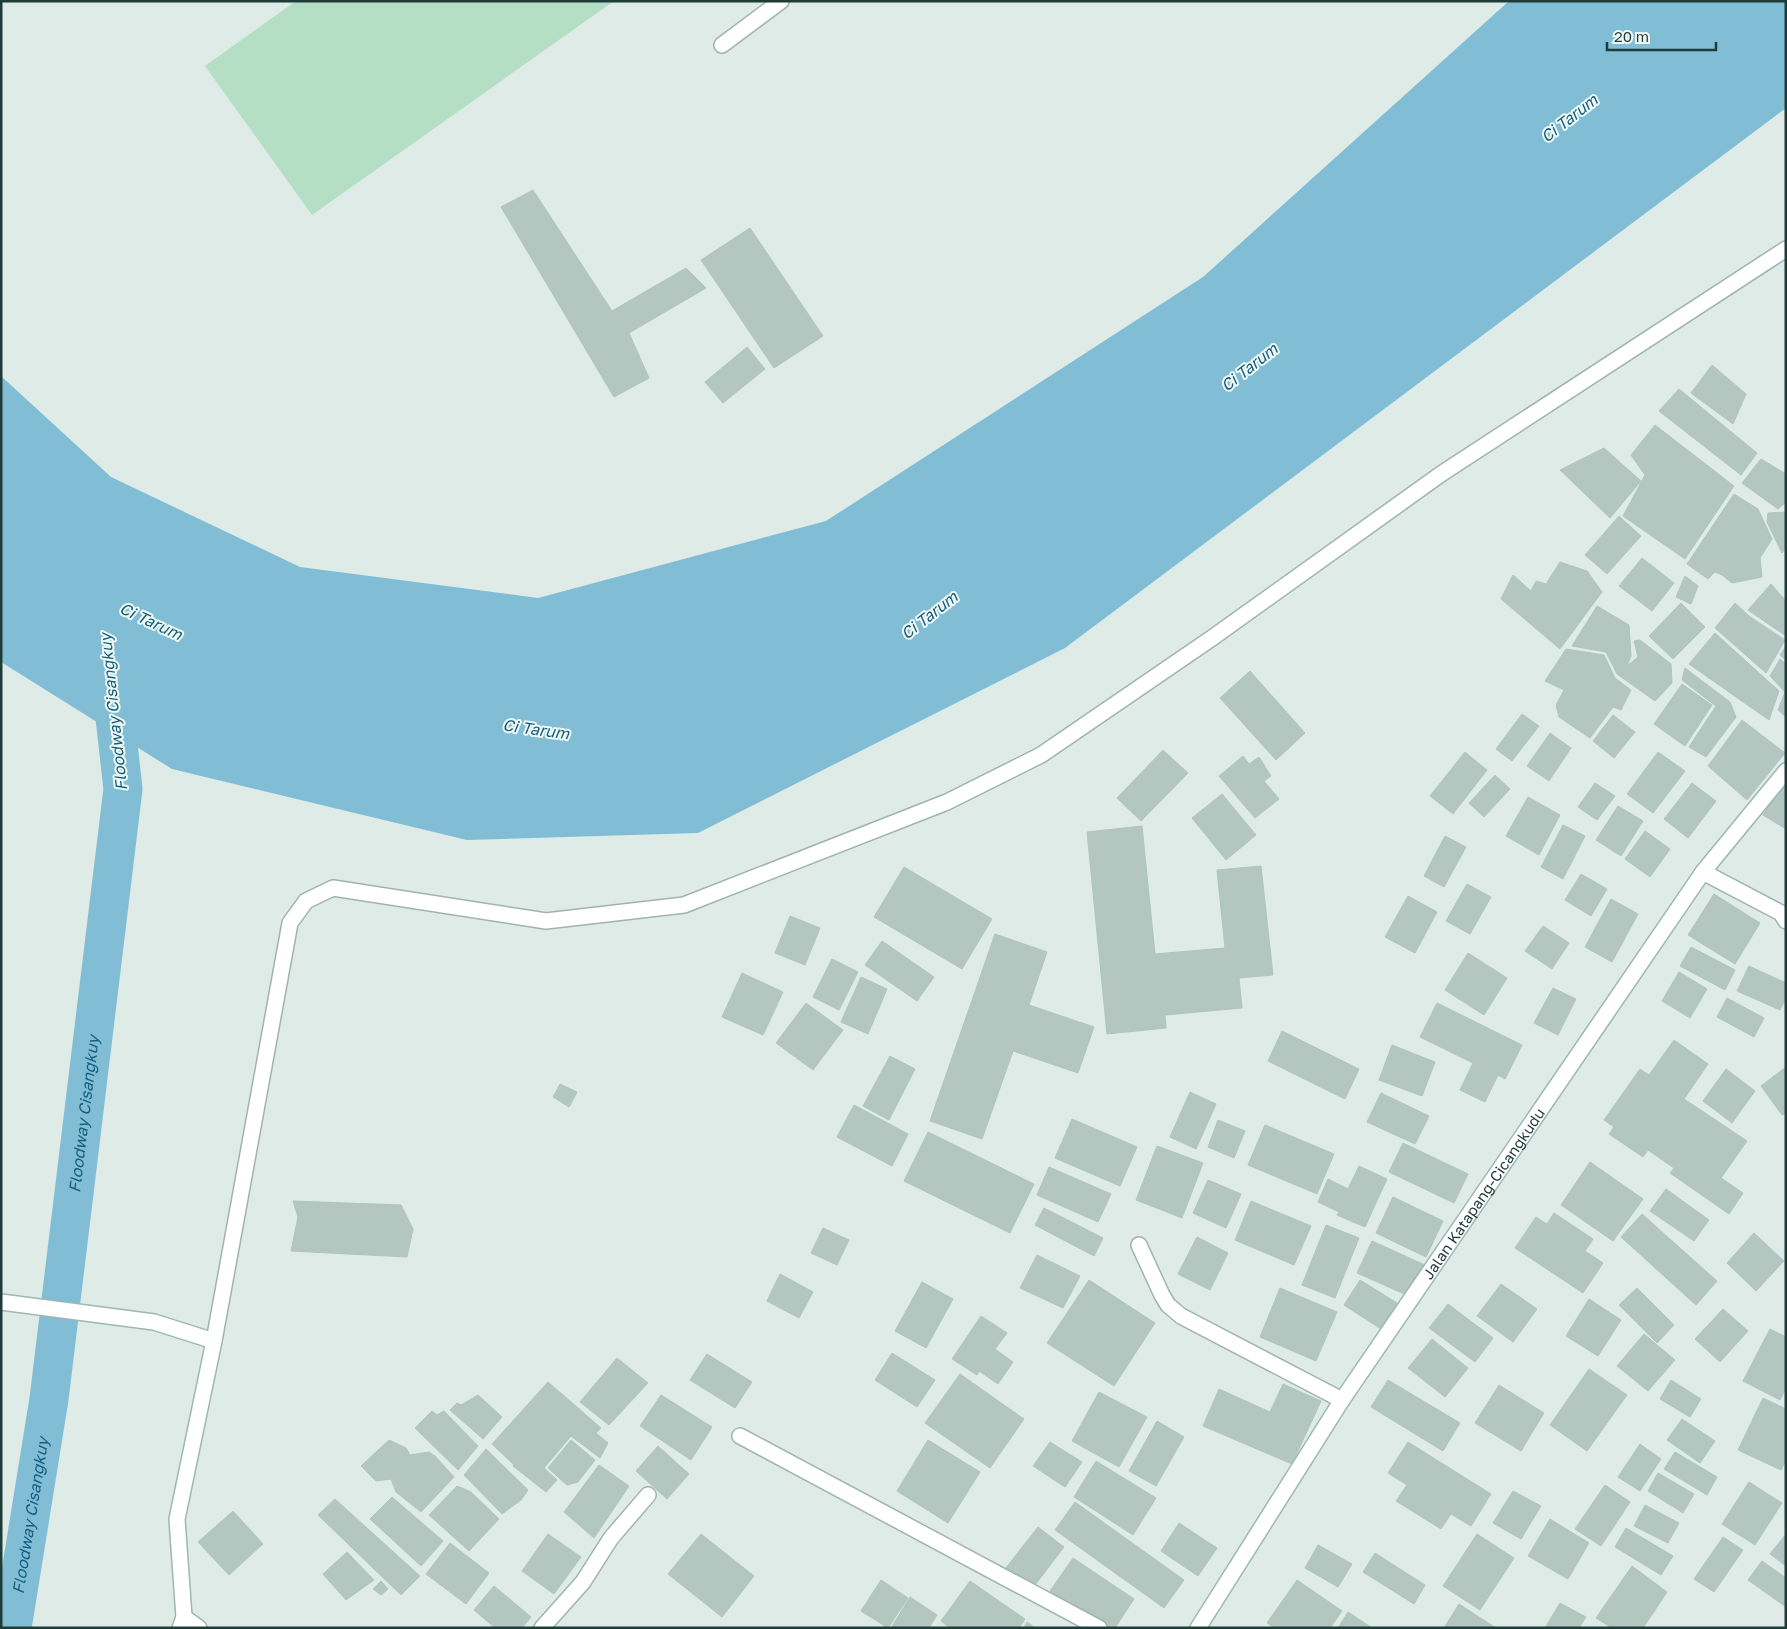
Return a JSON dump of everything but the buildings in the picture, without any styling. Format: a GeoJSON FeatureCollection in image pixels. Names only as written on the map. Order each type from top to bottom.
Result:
{"type":"FeatureCollection","features":[{"type":"Feature","properties":{"kind":"street"},"geometry":{"type":"LineString","coordinates":[[722,45],[782,1]]}},
{"type":"Feature","properties":{"kind":"street"},"geometry":{"type":"LineString","coordinates":[[200,1628],[182,1623],[177,1519],[214,1341],[290,922],[306,901],[333,888],[546,921],[684,905],[947,802],[1041,755],[1212,638],[1442,474],[1786,249]]}},
{"type":"Feature","properties":{"kind":"street","name":"Jalan Katapang-Cicangkudu"},"geometry":{"type":"LineString","coordinates":[[1198,1628],[1342,1400],[1703,872],[1786,771]]}},
{"type":"Feature","properties":{"kind":"street"},"geometry":{"type":"LineString","coordinates":[[1703,872],[1781,913],[1786,921]]}},
{"type":"Feature","properties":{"kind":"street"},"geometry":{"type":"LineString","coordinates":[[1139,1246],[1168,1305],[1181,1316],[1342,1400]]}},
{"type":"Feature","properties":{"kind":"street"},"geometry":{"type":"LineString","coordinates":[[1,1302],[154,1322],[214,1341]]}},
{"type":"Feature","properties":{"kind":"street"},"geometry":{"type":"LineString","coordinates":[[740,1436],[1099,1628]]}},
{"type":"Feature","properties":{"kind":"street"},"geometry":{"type":"LineString","coordinates":[[542,1628],[583,1582],[611,1538],[648,1495]]}},
{"type":"Feature","properties":{"kind":"green space"},"geometry":{"type":"Polygon","coordinates":[[[296,1],[614,1],[312,215],[205,66],[296,1]]]}},
{"type":"Feature","properties":{"kind":"water","name":"Ci Tarum"},"geometry":{"type":"Polygon","coordinates":[[[1509,1],[1786,1],[1786,108],[1065,648],[698,833],[467,840],[172,769],[1,662],[1,376],[111,477],[300,567],[538,598],[826,521],[1203,277],[1509,1]]]}},
{"type":"Feature","properties":{"kind":"waterway","name":"Floodway Cisangkuy"},"geometry":{"type":"LineString","coordinates":[[12,1628],[49,1399],[123,789],[111,682]]}}]}
